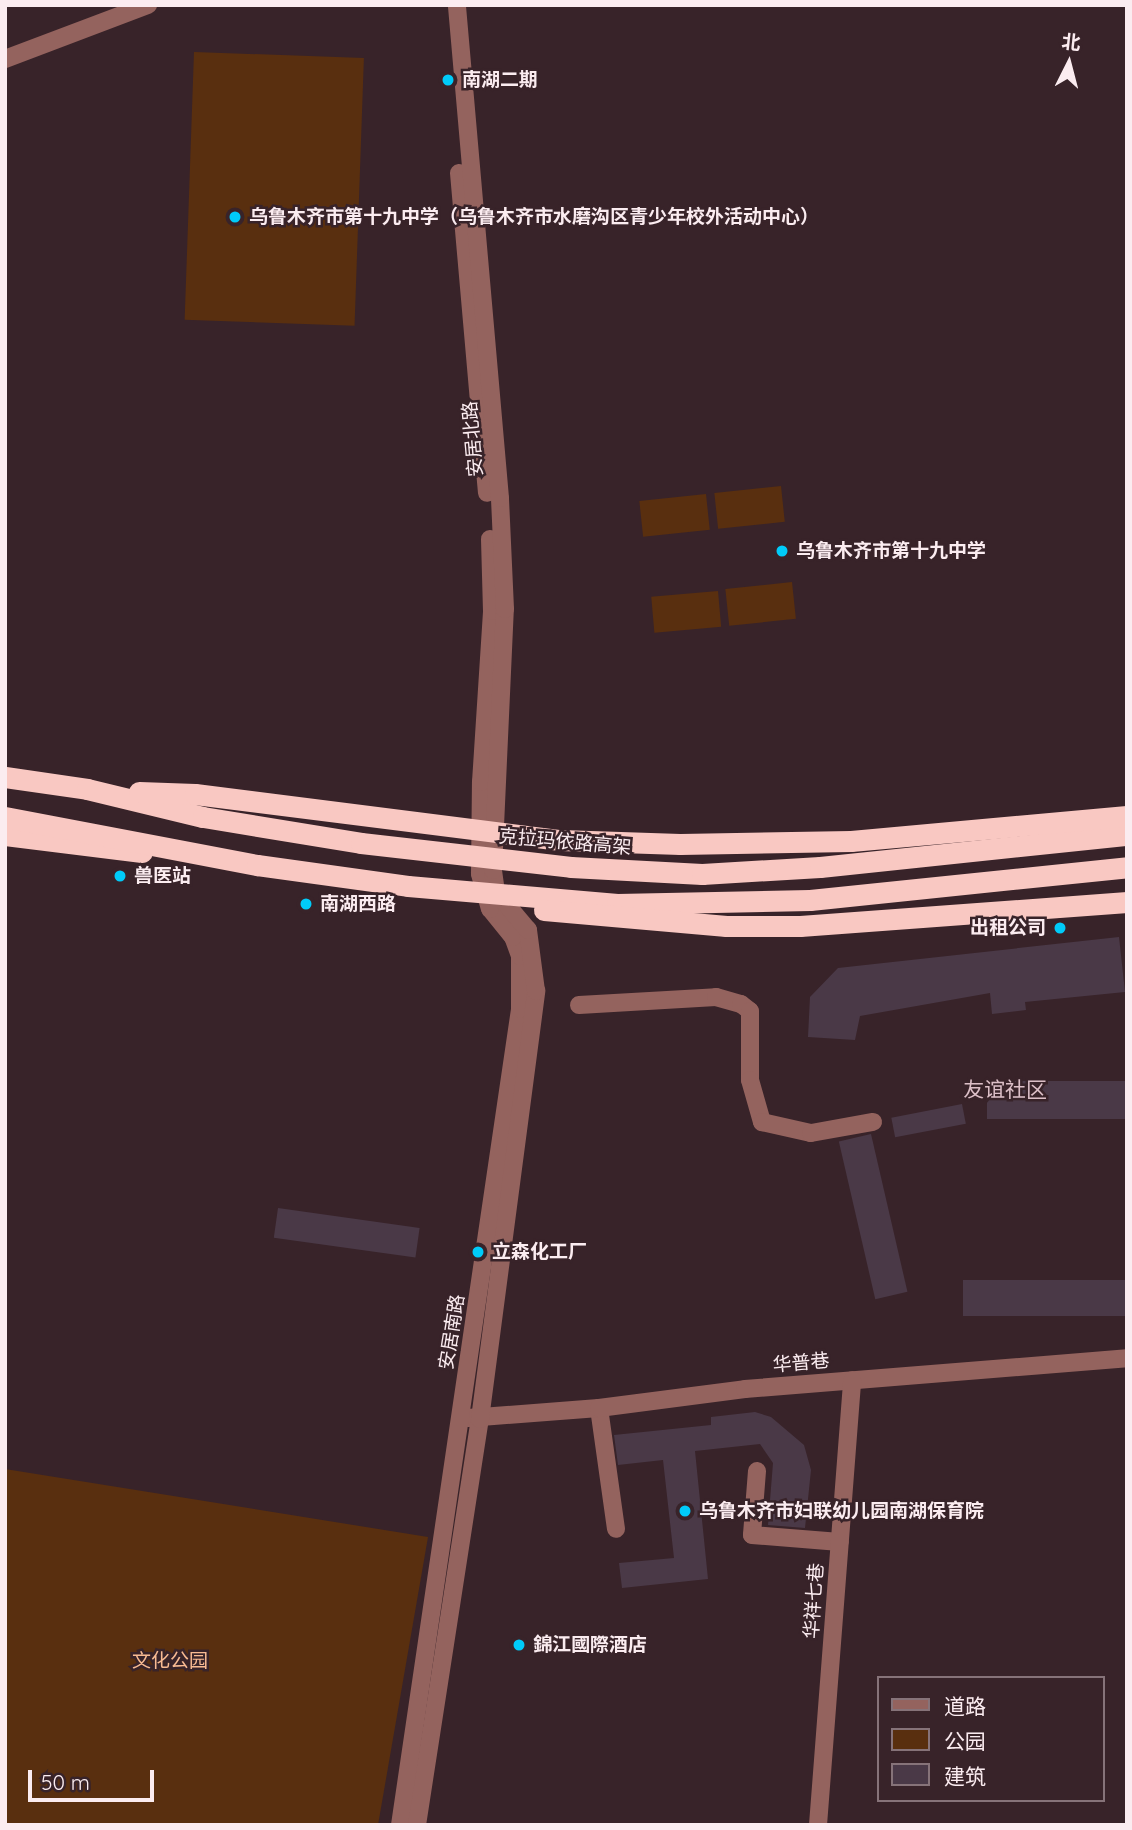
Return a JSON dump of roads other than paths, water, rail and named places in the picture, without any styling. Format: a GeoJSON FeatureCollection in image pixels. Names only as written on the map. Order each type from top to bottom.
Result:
{"type":"FeatureCollection","features":[{"type":"Feature","properties":{"kind":"highway","name":"克拉玛依路高架"},"geometry":{"type":"LineString","coordinates":[[5,777],[86,789],[203,817],[361,843],[571,867],[702,874],[820,867],[1127,835]]}},
{"type":"Feature","properties":{"kind":"highway"},"geometry":{"type":"LineString","coordinates":[[86,789],[195,794],[560,840],[680,844],[851,841],[1127,816]]}},
{"type":"Feature","properties":{"kind":"highway"},"geometry":{"type":"LineString","coordinates":[[5,817],[257,865]]}},
{"type":"Feature","properties":{"kind":"highway"},"geometry":{"type":"LineString","coordinates":[[5,835],[408,886],[584,917],[726,926],[837,924],[1127,902]]}},
{"type":"Feature","properties":{"kind":"highway"},"geometry":{"type":"LineString","coordinates":[[408,886],[617,904],[810,900],[1127,867]]}},
{"type":"Feature","properties":{"kind":"street","name":"安居北路"},"geometry":{"type":"LineString","coordinates":[[445,5],[488,503],[492,611],[481,782],[481,854]]}},
{"type":"Feature","properties":{"kind":"street","name":"安居北路"},"geometry":{"type":"LineString","coordinates":[[457,5],[500,498],[505,609],[493,870]]}},
{"type":"Feature","properties":{"kind":"street"},"geometry":{"type":"LineString","coordinates":[[5,59],[144,6]]}},
{"type":"Feature","properties":{"kind":"street","name":"安居南路"},"geometry":{"type":"LineString","coordinates":[[400,1825],[523,976],[513,937],[483,891],[481,854]]}},
{"type":"Feature","properties":{"kind":"street","name":"安居南路"},"geometry":{"type":"LineString","coordinates":[[417,1825],[480,1419],[536,991],[528,930],[496,892],[493,870]]}},
{"type":"Feature","properties":{"kind":"street"},"geometry":{"type":"LineString","coordinates":[[579,1005],[716,997],[741,1004],[750,1011],[750,1080],[762,1122],[811,1133],[873,1122]]}},
{"type":"Feature","properties":{"kind":"street","name":"华普巷"},"geometry":{"type":"LineString","coordinates":[[460,1418],[480,1419],[852,1380],[1127,1358]]}},
{"type":"Feature","properties":{"kind":"street","name":"华祥七巷"},"geometry":{"type":"LineString","coordinates":[[818,1825],[852,1380]]}},
{"type":"Feature","properties":{"kind":"street"},"geometry":{"type":"LineString","coordinates":[[599,1408],[616,1529]]}},
{"type":"Feature","properties":{"kind":"street"},"geometry":{"type":"LineString","coordinates":[[757,1471],[752,1535],[840,1542]]}},
{"type":"Feature","properties":{"kind":"place","name":"南湖二期"},"geometry":{"type":"Point","coordinates":[448,80]}},
{"type":"Feature","properties":{"kind":"place","name":"乌鲁木齐市第十九中学（乌鲁木齐市水磨沟区青少年校外活动中心）"},"geometry":{"type":"Point","coordinates":[235,217]}},
{"type":"Feature","properties":{"kind":"place","name":"乌鲁木齐市第十九中学"},"geometry":{"type":"Point","coordinates":[782,551]}},
{"type":"Feature","properties":{"kind":"place","name":"兽医站"},"geometry":{"type":"Point","coordinates":[120,876]}},
{"type":"Feature","properties":{"kind":"place","name":"南湖西路"},"geometry":{"type":"Point","coordinates":[306,904]}},
{"type":"Feature","properties":{"kind":"place","name":"出租公司"},"geometry":{"type":"Point","coordinates":[1060,928]}},
{"type":"Feature","properties":{"kind":"place","name":"立森化工厂"},"geometry":{"type":"Point","coordinates":[478,1252]}},
{"type":"Feature","properties":{"kind":"place","name":"乌鲁木齐市妇联幼儿园南湖保育院"},"geometry":{"type":"Point","coordinates":[685,1511]}},
{"type":"Feature","properties":{"kind":"place","name":"錦江國際酒店"},"geometry":{"type":"Point","coordinates":[519,1645]}},
{"type":"Feature","properties":{"kind":"district","name":"友谊社区"},"geometry":{"type":"Point","coordinates":[1005,1089]}},
{"type":"Feature","properties":{"kind":"park label","name":"文化公园"},"geometry":{"type":"Point","coordinates":[170,1661]}}]}
